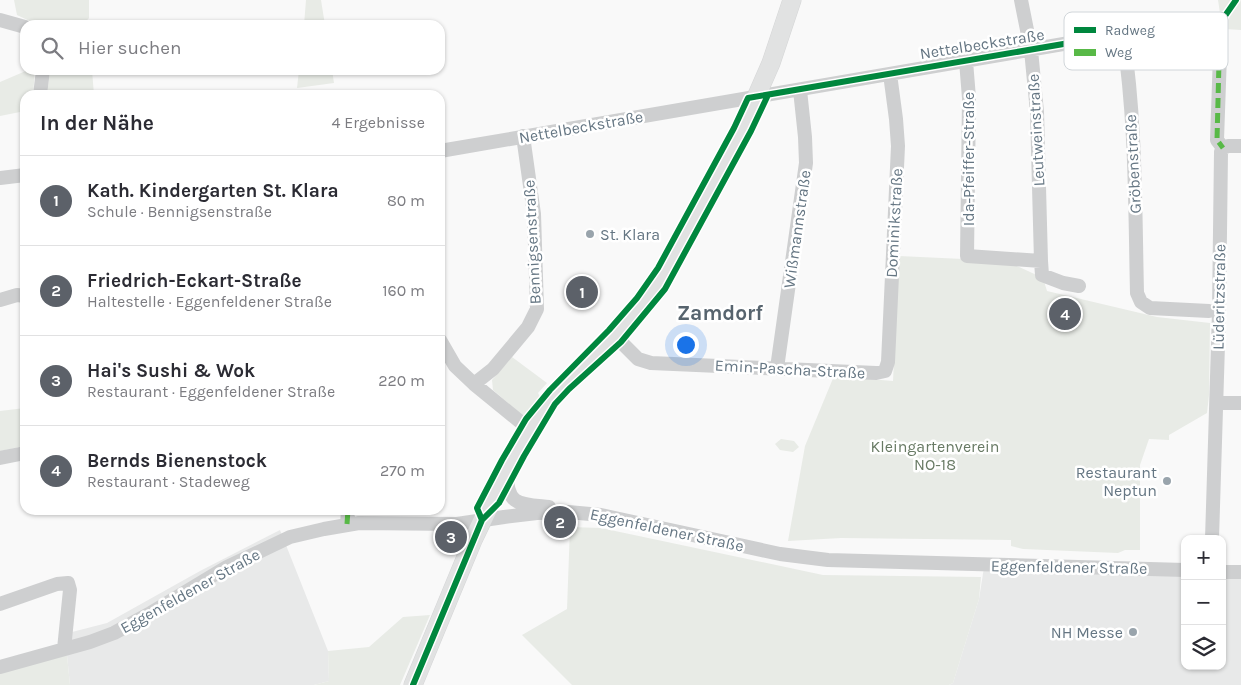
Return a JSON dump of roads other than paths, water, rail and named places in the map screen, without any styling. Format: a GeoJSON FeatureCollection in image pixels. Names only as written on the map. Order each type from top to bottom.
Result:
{"type":"FeatureCollection","features":[{"type":"Feature","properties":{"kind":"main road"},"geometry":{"type":"LineString","coordinates":[[413,685],[482,520],[507,468],[529,429],[564,384],[614,335],[648,298],[675,256],[743,127],[781,35],[792,0]]}},
{"type":"Feature","properties":{"kind":"street","name":"Leutweinstraße"},"geometry":{"type":"LineString","coordinates":[[1021,0],[1031,50],[1037,112],[1041,261]]}},
{"type":"Feature","properties":{"kind":"street"},"geometry":{"type":"LineString","coordinates":[[0,20],[20,26]]}},
{"type":"Feature","properties":{"kind":"street","name":"Nettelbeckstraße"},"geometry":{"type":"LineString","coordinates":[[445,150],[1064,45]]}},
{"type":"Feature","properties":{"kind":"street","name":"Ida-Pfeiffer-Straße"},"geometry":{"type":"LineString","coordinates":[[966,61],[969,98],[967,256],[1041,261]]}},
{"type":"Feature","properties":{"kind":"street","name":"Gröbenstraße"},"geometry":{"type":"LineString","coordinates":[[1128,70],[1133,160],[1137,293],[1141,302],[1150,308],[1209,311]]}},
{"type":"Feature","properties":{"kind":"street","name":"Lüderitzstraße"},"geometry":{"type":"LineString","coordinates":[[1212,535],[1223,148],[1217,140],[1219,70]]}},
{"type":"Feature","properties":{"kind":"street","name":"Dominikstraße"},"geometry":{"type":"LineString","coordinates":[[885,372],[888,362],[898,146],[890,74]]}},
{"type":"Feature","properties":{"kind":"street"},"geometry":{"type":"LineString","coordinates":[[41,90],[42,75]]}},
{"type":"Feature","properties":{"kind":"street","name":"Wißmannstraße"},"geometry":{"type":"LineString","coordinates":[[777,368],[806,163],[800,90]]}},
{"type":"Feature","properties":{"kind":"street","name":"Bennigsenstraße"},"geometry":{"type":"LineString","coordinates":[[474,384],[493,368],[528,327],[537,309],[534,214],[523,136]]}},
{"type":"Feature","properties":{"kind":"street"},"geometry":{"type":"LineString","coordinates":[[1223,148],[1241,146]]}},
{"type":"Feature","properties":{"kind":"street"},"geometry":{"type":"LineString","coordinates":[[0,178],[20,176]]}},
{"type":"Feature","properties":{"kind":"street"},"geometry":{"type":"LineString","coordinates":[[1041,261],[1042,275],[1063,283],[1079,286]]}},
{"type":"Feature","properties":{"kind":"street"},"geometry":{"type":"LineString","coordinates":[[0,300],[20,295]]}},
{"type":"Feature","properties":{"kind":"street","name":"Emin-Pascha-Straße"},"geometry":{"type":"LineString","coordinates":[[614,335],[638,359],[651,363],[885,372]]}},
{"type":"Feature","properties":{"kind":"street"},"geometry":{"type":"LineString","coordinates":[[445,349],[455,366],[529,429]]}},
{"type":"Feature","properties":{"kind":"street"},"geometry":{"type":"LineString","coordinates":[[1217,403],[1241,403]]}},
{"type":"Feature","properties":{"kind":"street"},"geometry":{"type":"LineString","coordinates":[[0,458],[20,454]]}},
{"type":"Feature","properties":{"kind":"street"},"geometry":{"type":"LineString","coordinates":[[507,468],[506,486],[513,499],[522,503],[568,509],[576,512]]}},
{"type":"Feature","properties":{"kind":"street","name":"Eggenfeldener Straße"},"geometry":{"type":"LineString","coordinates":[[0,667],[114,633],[227,567],[286,539],[347,524],[390,522],[457,524],[537,514],[576,512],[601,515],[780,554],[828,560],[1181,570]]}},
{"type":"Feature","properties":{"kind":"street"},"geometry":{"type":"LineString","coordinates":[[347,524],[348,515]]}},
{"type":"Feature","properties":{"kind":"street"},"geometry":{"type":"LineString","coordinates":[[1226,572],[1241,572]]}},
{"type":"Feature","properties":{"kind":"street"},"geometry":{"type":"LineString","coordinates":[[0,604],[57,584],[68,583],[70,590],[64,649]]}},
{"type":"Feature","properties":{"kind":"place","name":"St. Klara"},"geometry":{"type":"Point","coordinates":[590,234]}},
{"type":"Feature","properties":{"kind":"place","name":"Kath. Kindergarten St. Klara"},"geometry":{"type":"Point","coordinates":[582,292]}},
{"type":"Feature","properties":{"kind":"place","name":"Bernds Bienenstock"},"geometry":{"type":"Point","coordinates":[1065,314]}},
{"type":"Feature","properties":{"kind":"place","name":"Restaurant Neptun"},"geometry":{"type":"Point","coordinates":[1167,481]}},
{"type":"Feature","properties":{"kind":"place","name":"Friedrich-Eckart-Straße"},"geometry":{"type":"Point","coordinates":[560,522]}},
{"type":"Feature","properties":{"kind":"place","name":"Hai's Sushi & Wok"},"geometry":{"type":"Point","coordinates":[451,537]}},
{"type":"Feature","properties":{"kind":"place","name":"NH Messe"},"geometry":{"type":"Point","coordinates":[1133,632]}},
{"type":"Feature","properties":{"kind":"district","name":"Zamdorf"},"geometry":{"type":"Point","coordinates":[720,313]}},
{"type":"Feature","properties":{"kind":"park label","name":"Kleingartenverein NO-18"},"geometry":{"type":"Point","coordinates":[935,455]}}]}
